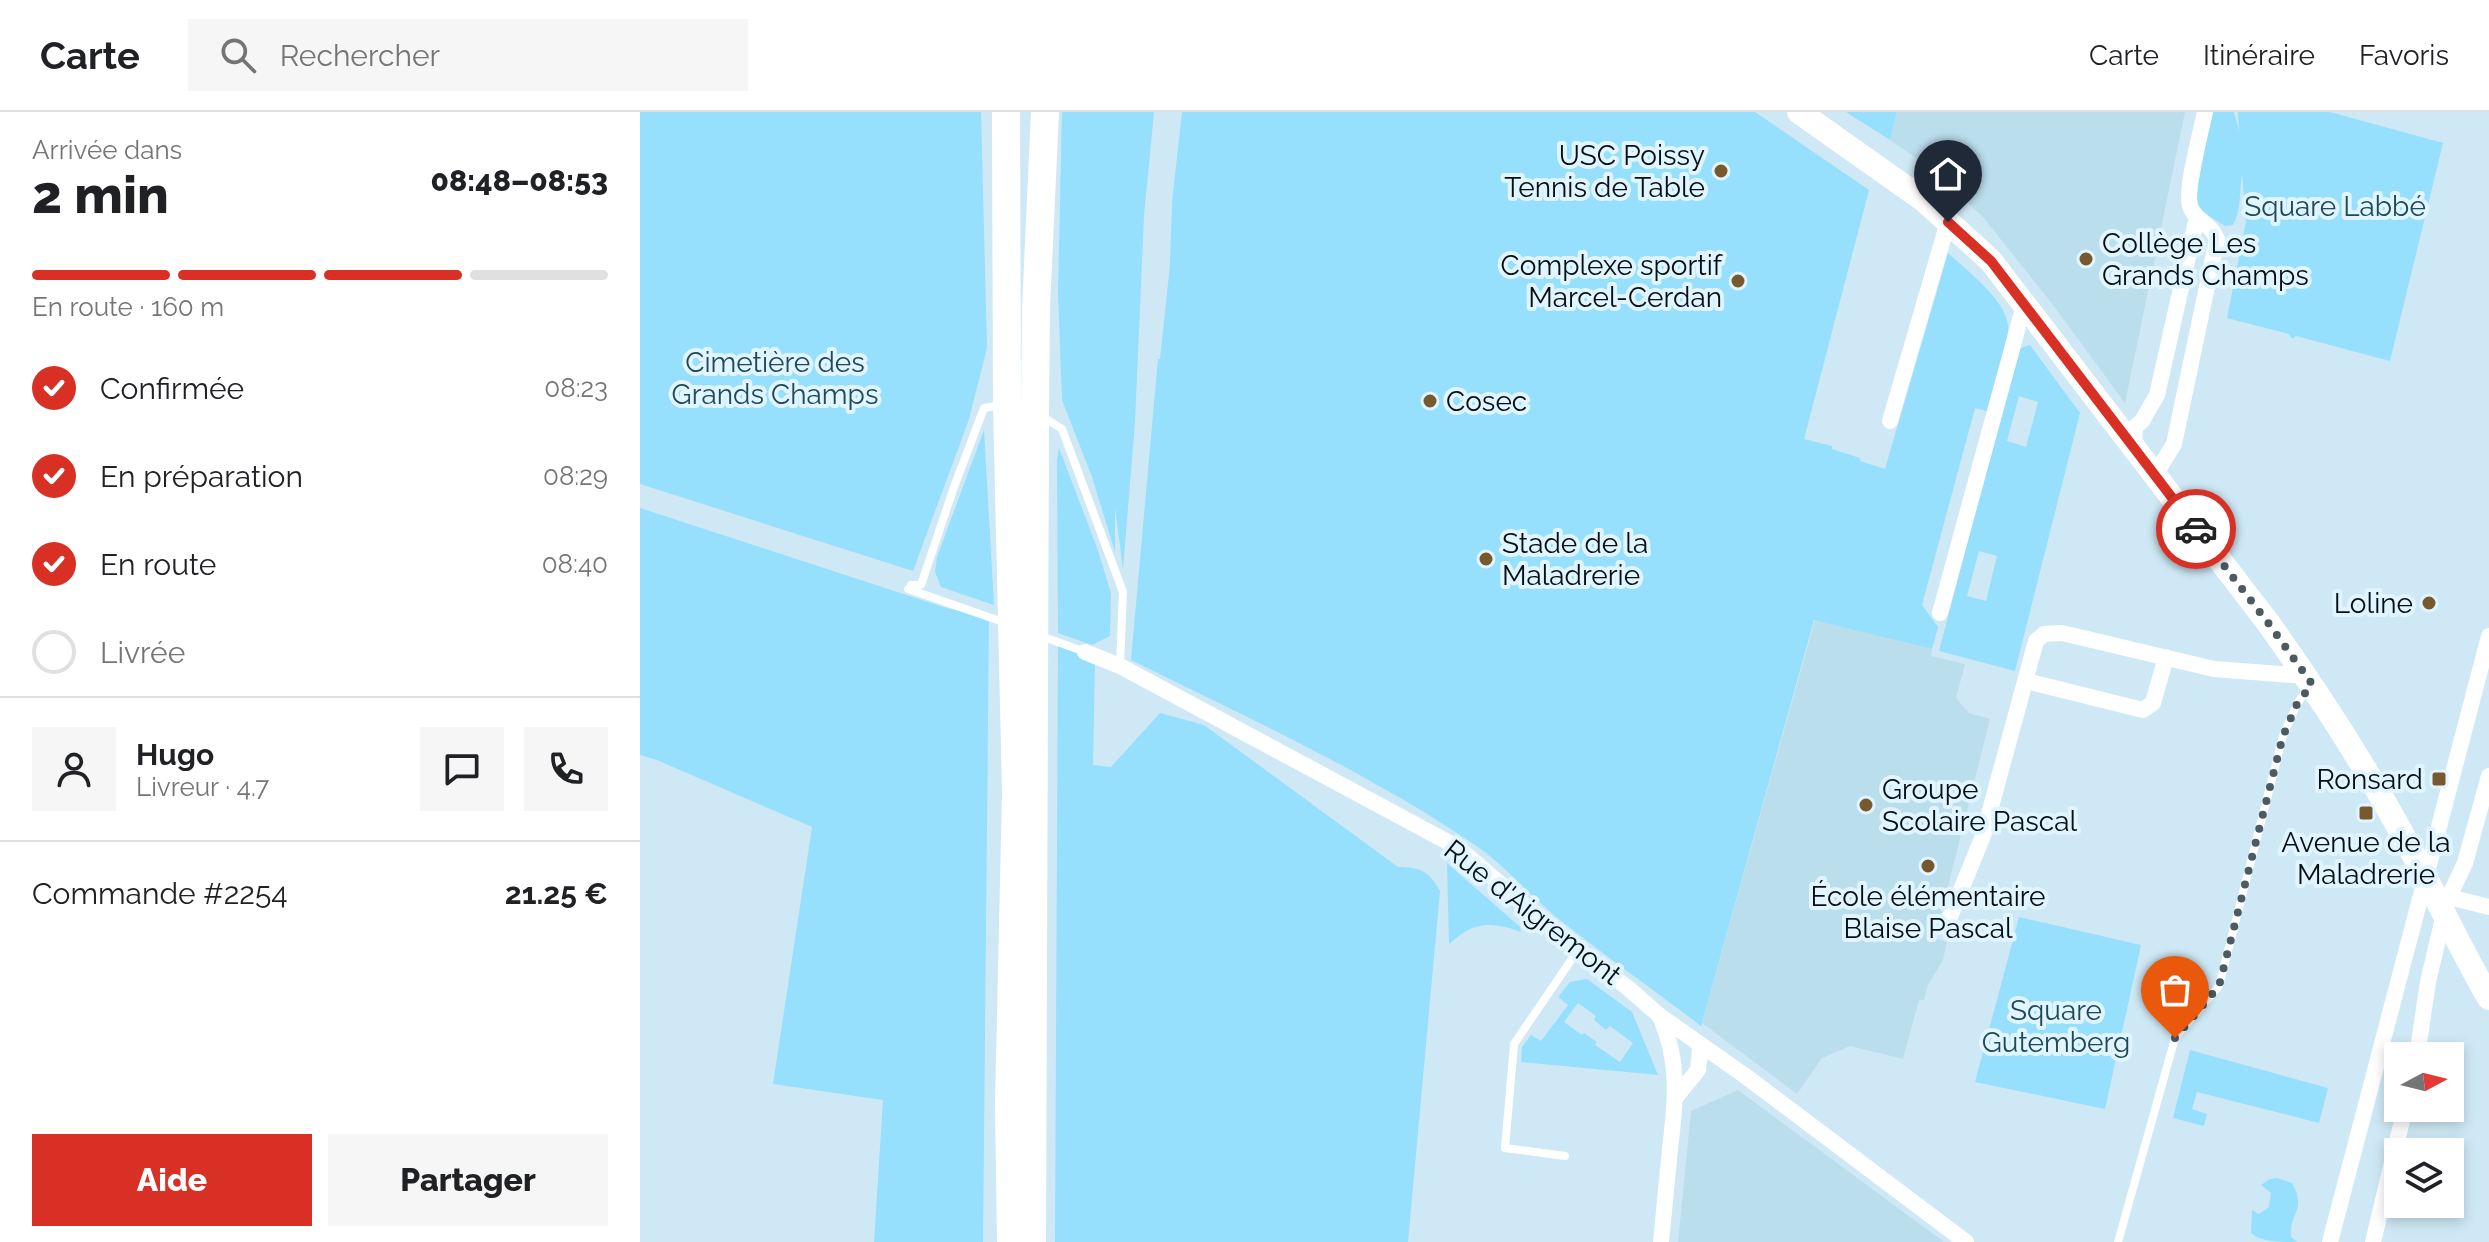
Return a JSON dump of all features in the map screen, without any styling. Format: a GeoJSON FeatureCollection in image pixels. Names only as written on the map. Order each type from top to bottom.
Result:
{"type":"FeatureCollection","features":[{"type":"Feature","properties":{"kind":"highway"},"geometry":{"type":"LineString","coordinates":[[992,112],[1007,308]]}},
{"type":"Feature","properties":{"kind":"highway"},"geometry":{"type":"LineString","coordinates":[[1006,112],[1007,404],[1016,793],[1009,1104],[1011,1242]]}},
{"type":"Feature","properties":{"kind":"highway"},"geometry":{"type":"LineString","coordinates":[[1029,112],[1036,308]]}},
{"type":"Feature","properties":{"kind":"highway"},"geometry":{"type":"LineString","coordinates":[[1032,1242],[1036,308],[1045,112]]}},
{"type":"Feature","properties":{"kind":"main road"},"geometry":{"type":"LineString","coordinates":[[1799,112],[1925,201],[1991,261],[2309,680],[2361,763],[2425,878],[2447,905],[2459,947],[2489,998]]}},
{"type":"Feature","properties":{"kind":"street"},"geometry":{"type":"LineString","coordinates":[[2155,475],[2174,444],[2217,239],[2213,229],[2190,208],[2189,194],[2205,112]]}},
{"type":"Feature","properties":{"kind":"street"},"geometry":{"type":"LineString","coordinates":[[2134,448],[2135,427],[2157,395],[2197,217]]}},
{"type":"Feature","properties":{"kind":"street"},"geometry":{"type":"LineString","coordinates":[[1890,421],[1948,222]]}},
{"type":"Feature","properties":{"kind":"street"},"geometry":{"type":"LineString","coordinates":[[1940,613],[2024,305]]}},
{"type":"Feature","properties":{"kind":"street"},"geometry":{"type":"LineString","coordinates":[[1947,924],[1983,836],[2036,641],[2044,634],[2062,633],[2214,669],[2309,680]]}},
{"type":"Feature","properties":{"kind":"street"},"geometry":{"type":"LineString","coordinates":[[2330,1242],[2489,636]]}},
{"type":"Feature","properties":{"kind":"street","name":"Rue d'Aigremont"},"geometry":{"type":"LineString","coordinates":[[1085,652],[1120,666],[1457,847],[1660,1016],[1966,1242]]}},
{"type":"Feature","properties":{"kind":"street"},"geometry":{"type":"LineString","coordinates":[[2026,681],[2143,710],[2153,703],[2166,657]]}},
{"type":"Feature","properties":{"kind":"street"},"geometry":{"type":"LineString","coordinates":[[2419,1042],[2428,982],[2447,905],[2465,863],[2489,776]]}},
{"type":"Feature","properties":{"kind":"street"},"geometry":{"type":"LineString","coordinates":[[2447,905],[2489,907]]}},
{"type":"Feature","properties":{"kind":"street"},"geometry":{"type":"LineString","coordinates":[[1660,1016],[1669,1037],[1674,1062],[1676,1097],[1661,1242]]}},
{"type":"Feature","properties":{"kind":"street"},"geometry":{"type":"LineString","coordinates":[[1674,1062],[1702,1048]]}},
{"type":"Feature","properties":{"kind":"street"},"geometry":{"type":"LineString","coordinates":[[1676,1097],[1698,1070],[1702,1048]]}},
{"type":"Feature","properties":{"kind":"street"},"geometry":{"type":"LineString","coordinates":[[1698,1070],[1734,1068]]}},
{"type":"Feature","properties":{"kind":"street"},"geometry":{"type":"LineString","coordinates":[[2373,1242],[2402,1122]]}},
{"type":"Feature","properties":{"kind":"lane","name":"Rue d'Aigremont"},"geometry":{"type":"LineString","coordinates":[[1007,404],[984,408],[921,585],[910,587],[1085,652]]}},
{"type":"Feature","properties":{"kind":"lane"},"geometry":{"type":"LineString","coordinates":[[1035,412],[1062,429],[1123,592],[1120,666]]}},
{"type":"Feature","properties":{"kind":"lane"},"geometry":{"type":"LineString","coordinates":[[2118,1242],[2175,1038],[2219,986],[2283,736],[2309,680]]}},
{"type":"Feature","properties":{"kind":"lane"},"geometry":{"type":"LineString","coordinates":[[1565,1156],[1505,1148],[1514,1044],[1578,950]]}},
{"type":"Feature","properties":{"kind":"shaded area","name":"Collège Les Grands Champs"},"geometry":{"type":"Polygon","coordinates":[[[1897,112],[2185,112],[2125,403],[1983,217],[1932,169],[1890,140],[1897,112]]]}},
{"type":"Feature","properties":{"kind":"shaded area","name":"Groupe Scolaire Pascal"},"geometry":{"type":"Polygon","coordinates":[[[1815,620],[1932,649],[1931,656],[1965,664],[1956,698],[1969,713],[1990,719],[1935,938],[1947,942],[1943,960],[1928,985],[1924,1000],[1919,1000],[1903,1059],[1850,1046],[1822,1058],[1797,1094],[1702,1023],[1815,620]]]}},
{"type":"Feature","properties":{"kind":"shaded area"},"geometry":{"type":"Polygon","coordinates":[[[1738,1090],[1944,1242],[1678,1242],[1691,1111],[1738,1090]]]}},
{"type":"Feature","properties":{"kind":"green space","name":"Cimetière des Grands Champs"},"geometry":{"type":"Polygon","coordinates":[[[640,112],[981,112],[987,348],[969,419],[913,571],[640,484],[640,112]]]}},
{"type":"Feature","properties":{"kind":"green space"},"geometry":{"type":"Polygon","coordinates":[[[1062,112],[1154,112],[1144,216],[1135,422],[1123,569],[1115,507],[1115,552],[1092,477],[1062,400],[1058,293],[1062,112]]]}},
{"type":"Feature","properties":{"kind":"green space","name":"Stade de la Maladrerie"},"geometry":{"type":"Polygon","coordinates":[[[1182,112],[1755,112],[1869,190],[1804,439],[1832,446],[1832,449],[1885,469],[1948,253],[2000,305],[2008,325],[2004,354],[1987,411],[1975,408],[1922,605],[1938,627],[1932,649],[1814,620],[1701,1026],[1555,916],[1478,847],[1437,820],[1308,748],[1131,660],[1182,112]]]}},
{"type":"Feature","properties":{"kind":"green space"},"geometry":{"type":"Polygon","coordinates":[[[1846,112],[1897,112],[1890,140],[1846,112]]]}},
{"type":"Feature","properties":{"kind":"green space","name":"Square Labbé"},"geometry":{"type":"Polygon","coordinates":[[[2212,112],[2234,112],[2239,131],[2238,112],[2330,112],[2443,143],[2390,361],[2296,336],[2292,339],[2289,334],[2227,318],[2246,222],[2242,174],[2239,206],[2233,225],[2225,226],[2199,210],[2196,194],[2212,112]]]}},
{"type":"Feature","properties":{"kind":"green space"},"geometry":{"type":"Polygon","coordinates":[[[2030,345],[2080,413],[2015,671],[1939,651],[2018,349],[2030,345]],[[2019,396],[2007,441],[2026,447],[2038,402],[2019,396]],[[1979,551],[1967,596],[1986,601],[1997,556],[1979,551]]]}},
{"type":"Feature","properties":{"kind":"green space"},"geometry":{"type":"Polygon","coordinates":[[[984,430],[994,605],[941,587],[935,572],[937,557],[984,430]]]}},
{"type":"Feature","properties":{"kind":"green space"},"geometry":{"type":"Polygon","coordinates":[[[1059,448],[1111,593],[1110,636],[1092,645],[1058,633],[1059,448]]]}},
{"type":"Feature","properties":{"kind":"green space"},"geometry":{"type":"Polygon","coordinates":[[[640,508],[943,607],[989,618],[983,1242],[874,1242],[883,1100],[773,1084],[812,827],[640,755],[640,508]]]}},
{"type":"Feature","properties":{"kind":"green space"},"geometry":{"type":"Polygon","coordinates":[[[1058,645],[1095,659],[1093,765],[1111,767],[1160,713],[1204,725],[1398,867],[1418,869],[1428,875],[1440,891],[1408,1242],[1055,1242],[1058,645]]]}},
{"type":"Feature","properties":{"kind":"green space"},"geometry":{"type":"Polygon","coordinates":[[[1447,863],[1520,927],[1521,932],[1483,925],[1465,931],[1449,945],[1447,863]]]}},
{"type":"Feature","properties":{"kind":"green space","name":"Square Gutemberg"},"geometry":{"type":"Polygon","coordinates":[[[2019,917],[2141,945],[2105,1109],[1975,1082],[2019,917]]]}},
{"type":"Feature","properties":{"kind":"green space"},"geometry":{"type":"Polygon","coordinates":[[[1587,979],[1632,1012],[1658,1075],[1521,1062],[1522,1047],[1531,1035],[1541,1041],[1568,1005],[1558,997],[1570,982],[1587,979]],[[1578,1003],[1564,1022],[1597,1042],[1595,1045],[1620,1062],[1633,1043],[1610,1026],[1606,1030],[1594,1020],[1596,1016],[1578,1003]]]}},
{"type":"Feature","properties":{"kind":"green space"},"geometry":{"type":"Polygon","coordinates":[[[2190,1050],[2328,1088],[2319,1123],[2197,1092],[2192,1109],[2207,1114],[2204,1126],[2173,1118],[2190,1050]]]}},
{"type":"Feature","properties":{"kind":"green space"},"geometry":{"type":"Polygon","coordinates":[[[2277,1178],[2292,1183],[2296,1193],[2298,1207],[2291,1237],[2297,1242],[2266,1240],[2251,1233],[2252,1210],[2259,1214],[2269,1207],[2271,1193],[2261,1185],[2277,1178]]]}},
{"type":"Feature","properties":{"kind":"way so far"},"geometry":{"type":"LineString","coordinates":[[2175,1038],[2219,986],[2283,736],[2297,704],[2312,684],[2196,529]]}},
{"type":"Feature","properties":{"kind":"place","name":"USC Poissy Tennis de Table"},"geometry":{"type":"Point","coordinates":[1721,171]}},
{"type":"Feature","properties":{"kind":"place","name":"Collège Les Grands Champs"},"geometry":{"type":"Point","coordinates":[2086,259]}},
{"type":"Feature","properties":{"kind":"place","name":"Complexe sportif Marcel-Cerdan"},"geometry":{"type":"Point","coordinates":[1738,281]}},
{"type":"Feature","properties":{"kind":"place","name":"Cosec"},"geometry":{"type":"Point","coordinates":[1430,401]}},
{"type":"Feature","properties":{"kind":"place","name":"Stade de la Maladrerie"},"geometry":{"type":"Point","coordinates":[1486,559]}},
{"type":"Feature","properties":{"kind":"place","name":"Loline"},"geometry":{"type":"Point","coordinates":[2429,603]}},
{"type":"Feature","properties":{"kind":"place","name":"Ronsard"},"geometry":{"type":"Point","coordinates":[2439,779]}},
{"type":"Feature","properties":{"kind":"place","name":"Groupe Scolaire Pascal"},"geometry":{"type":"Point","coordinates":[1866,805]}},
{"type":"Feature","properties":{"kind":"place","name":"Avenue de la Maladrerie"},"geometry":{"type":"Point","coordinates":[2366,813]}},
{"type":"Feature","properties":{"kind":"place","name":"École élémentaire Blaise Pascal"},"geometry":{"type":"Point","coordinates":[1928,866]}},
{"type":"Feature","properties":{"kind":"route"},"geometry":{"type":"LineString","coordinates":[[1948,222],[1991,261],[2196,529]]}}]}
